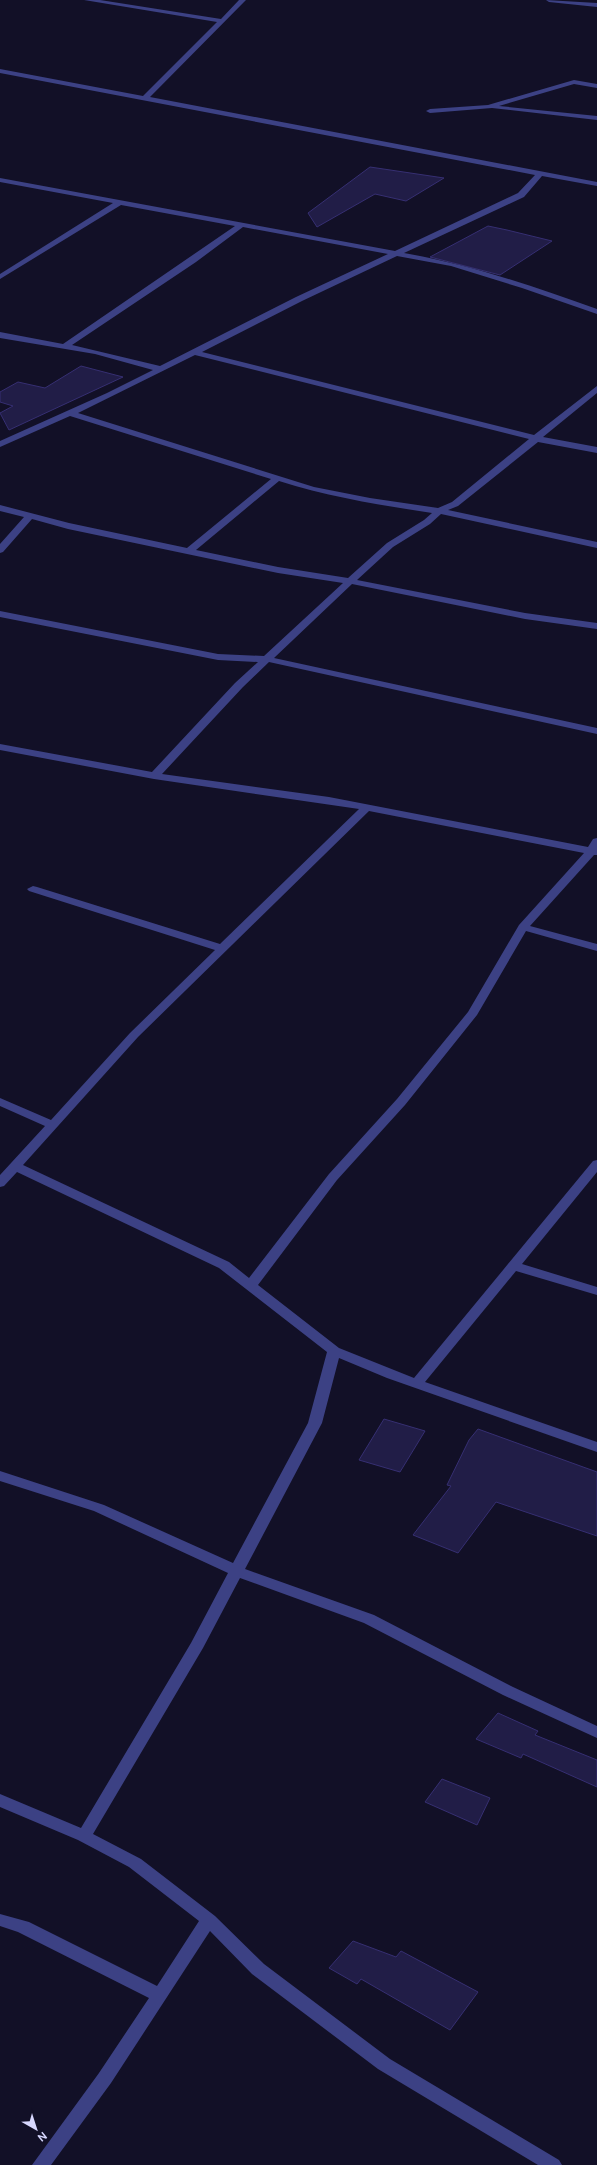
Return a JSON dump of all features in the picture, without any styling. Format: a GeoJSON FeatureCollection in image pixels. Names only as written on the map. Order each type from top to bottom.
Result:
{"type":"FeatureCollection","features":[{"type":"Feature","properties":{"kind":"street"},"geometry":{"type":"LineString","coordinates":[[87,0],[223,21]]}},
{"type":"Feature","properties":{"kind":"street"},"geometry":{"type":"LineString","coordinates":[[145,98],[244,0]]}},
{"type":"Feature","properties":{"kind":"street"},"geometry":{"type":"LineString","coordinates":[[549,0],[597,5]]}},
{"type":"Feature","properties":{"kind":"street"},"geometry":{"type":"LineString","coordinates":[[0,71],[597,184]]}},
{"type":"Feature","properties":{"kind":"street"},"geometry":{"type":"LineString","coordinates":[[489,108],[574,82],[597,86]]}},
{"type":"Feature","properties":{"kind":"street"},"geometry":{"type":"LineString","coordinates":[[430,111],[489,108],[597,118]]}},
{"type":"Feature","properties":{"kind":"street"},"geometry":{"type":"LineString","coordinates":[[0,444],[70,413],[396,253],[521,195],[541,173]]}},
{"type":"Feature","properties":{"kind":"street"},"geometry":{"type":"LineString","coordinates":[[0,180],[452,264],[518,284],[597,312]]}},
{"type":"Feature","properties":{"kind":"street"},"geometry":{"type":"LineString","coordinates":[[0,277],[119,203]]}},
{"type":"Feature","properties":{"kind":"street"},"geometry":{"type":"LineString","coordinates":[[64,347],[193,260],[241,225]]}},
{"type":"Feature","properties":{"kind":"street"},"geometry":{"type":"LineString","coordinates":[[0,336],[95,352],[160,369]]}},
{"type":"Feature","properties":{"kind":"street"},"geometry":{"type":"LineString","coordinates":[[194,352],[538,439],[597,450]]}},
{"type":"Feature","properties":{"kind":"street"},"geometry":{"type":"LineString","coordinates":[[154,776],[240,685],[390,545],[427,522],[439,511],[455,504],[538,439],[597,389]]}},
{"type":"Feature","properties":{"kind":"street"},"geometry":{"type":"LineString","coordinates":[[70,413],[246,468],[276,479],[312,489],[370,501],[439,511],[597,545]]}},
{"type":"Feature","properties":{"kind":"street"},"geometry":{"type":"LineString","coordinates":[[190,550],[276,479]]}},
{"type":"Feature","properties":{"kind":"street"},"geometry":{"type":"LineString","coordinates":[[0,508],[68,526],[190,550],[278,570],[350,581],[525,616],[597,626]]}},
{"type":"Feature","properties":{"kind":"street"},"geometry":{"type":"LineString","coordinates":[[0,550],[30,516]]}},
{"type":"Feature","properties":{"kind":"street"},"geometry":{"type":"LineString","coordinates":[[0,614],[218,657],[266,660],[314,668],[407,690],[597,731]]}},
{"type":"Feature","properties":{"kind":"street"},"geometry":{"type":"LineString","coordinates":[[0,747],[154,776],[329,800],[595,848]]}},
{"type":"Feature","properties":{"kind":"street"},"geometry":{"type":"LineString","coordinates":[[0,1183],[134,1035],[224,949],[367,807]]}},
{"type":"Feature","properties":{"kind":"street"},"geometry":{"type":"LineString","coordinates":[[250,1286],[333,1177],[401,1102],[473,1013],[523,927],[595,848]]}},
{"type":"Feature","properties":{"kind":"street"},"geometry":{"type":"LineString","coordinates":[[33,889],[224,949]]}},
{"type":"Feature","properties":{"kind":"street"},"geometry":{"type":"LineString","coordinates":[[523,927],[597,948]]}},
{"type":"Feature","properties":{"kind":"street"},"geometry":{"type":"LineString","coordinates":[[0,1102],[53,1125]]}},
{"type":"Feature","properties":{"kind":"street"},"geometry":{"type":"LineString","coordinates":[[417,1384],[597,1164]]}},
{"type":"Feature","properties":{"kind":"street"},"geometry":{"type":"LineString","coordinates":[[15,1166],[224,1265],[334,1351],[417,1384],[597,1448]]}},
{"type":"Feature","properties":{"kind":"street"},"geometry":{"type":"LineString","coordinates":[[514,1266],[597,1291]]}},
{"type":"Feature","properties":{"kind":"street"},"geometry":{"type":"LineString","coordinates":[[84,1836],[198,1644],[315,1423],[334,1351]]}},
{"type":"Feature","properties":{"kind":"street"},"geometry":{"type":"LineString","coordinates":[[0,1476],[99,1508],[237,1571],[369,1619],[508,1691],[597,1732]]}},
{"type":"Feature","properties":{"kind":"street"},"geometry":{"type":"LineString","coordinates":[[0,1800],[84,1836],[135,1864],[209,1920],[258,1969],[384,2064],[553,2165]]}},
{"type":"Feature","properties":{"kind":"street"},"geometry":{"type":"LineString","coordinates":[[0,1920],[23,1927],[159,1995]]}},
{"type":"Feature","properties":{"kind":"street"},"geometry":{"type":"LineString","coordinates":[[40,2165],[106,2078],[209,1920]]}},
{"type":"Feature","properties":{"kind":"building"},"geometry":{"type":"Polygon","coordinates":[[[370,167],[444,178],[406,201],[375,194],[317,227],[308,213],[370,167]]]}},
{"type":"Feature","properties":{"kind":"building"},"geometry":{"type":"Polygon","coordinates":[[[488,226],[552,241],[500,275],[430,257],[488,226]]]}},
{"type":"Feature","properties":{"kind":"building"},"geometry":{"type":"Polygon","coordinates":[[[81,366],[123,377],[9,430],[0,413],[13,406],[0,402],[0,392],[18,382],[45,388],[81,366]]]}},
{"type":"Feature","properties":{"kind":"building"},"geometry":{"type":"Polygon","coordinates":[[[384,1419],[425,1431],[400,1472],[359,1460],[384,1419]]]}},
{"type":"Feature","properties":{"kind":"building"},"geometry":{"type":"Polygon","coordinates":[[[478,1429],[597,1472],[597,1536],[496,1502],[458,1553],[413,1535],[451,1486],[447,1485],[469,1440],[478,1429]]]}},
{"type":"Feature","properties":{"kind":"building"},"geometry":{"type":"Polygon","coordinates":[[[498,1713],[538,1731],[535,1735],[597,1760],[597,1787],[523,1754],[521,1758],[476,1739],[498,1713]]]}},
{"type":"Feature","properties":{"kind":"building"},"geometry":{"type":"Polygon","coordinates":[[[442,1779],[490,1798],[477,1825],[425,1802],[442,1779]]]}},
{"type":"Feature","properties":{"kind":"building"},"geometry":{"type":"Polygon","coordinates":[[[353,1941],[396,1957],[401,1951],[478,1992],[450,2030],[361,1979],[357,1984],[329,1968],[353,1941]]]}}]}
